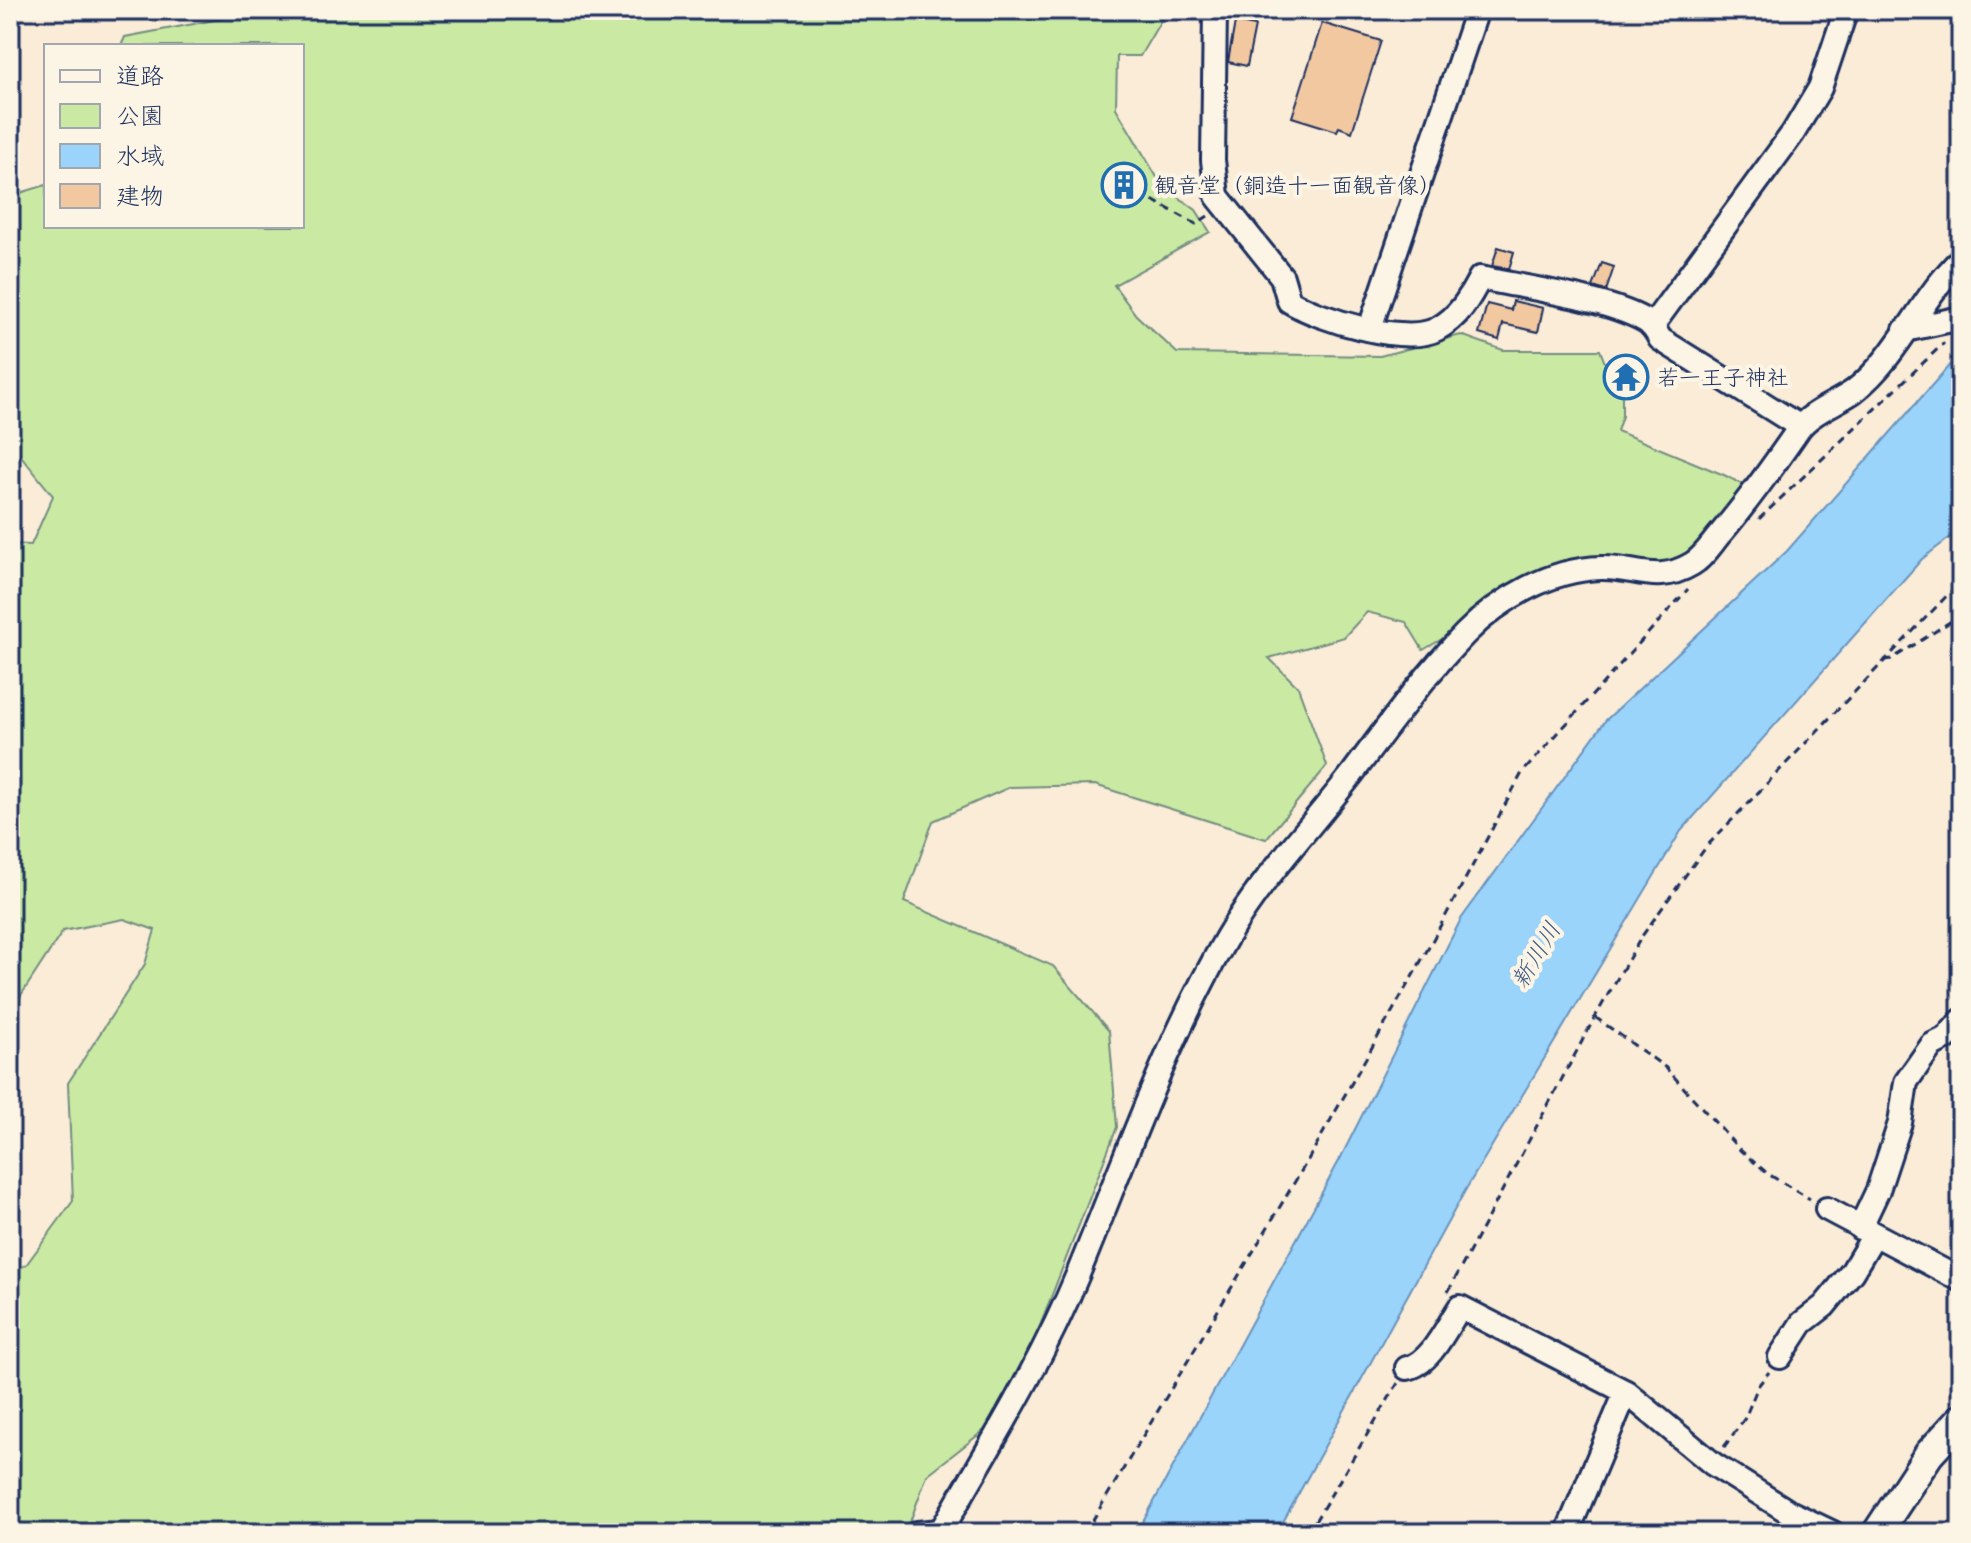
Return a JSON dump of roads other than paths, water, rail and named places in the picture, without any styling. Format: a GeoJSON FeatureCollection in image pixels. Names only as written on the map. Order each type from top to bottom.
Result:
{"type":"FeatureCollection","features":[{"type":"Feature","properties":{"kind":"main road"},"geometry":{"type":"LineString","coordinates":[[1877,1533],[1929,1454],[1961,1419]]}},
{"type":"Feature","properties":{"kind":"street"},"geometry":{"type":"LineString","coordinates":[[1215,10],[1213,160],[1217,196],[1282,277],[1289,301],[1307,312],[1350,325],[1408,336],[1435,330],[1464,309],[1480,278],[1593,302],[1643,319],[1660,339],[1799,426]]}},
{"type":"Feature","properties":{"kind":"street"},"geometry":{"type":"LineString","coordinates":[[1370,328],[1477,10]]}},
{"type":"Feature","properties":{"kind":"street"},"geometry":{"type":"LineString","coordinates":[[1652,326],[1793,133],[1820,88],[1846,10]]}},
{"type":"Feature","properties":{"kind":"street"},"geometry":{"type":"LineString","coordinates":[[917,1533],[943,1532],[1043,1350],[1078,1275],[1161,1067],[1229,934],[1288,849],[1351,775],[1381,732],[1466,633],[1506,600],[1571,571],[1604,567],[1650,576],[1696,562],[1741,510],[1793,440],[1799,426],[1853,392],[1882,366],[1940,279],[1961,259]]}},
{"type":"Feature","properties":{"kind":"street"},"geometry":{"type":"LineString","coordinates":[[1905,330],[1961,318]]}},
{"type":"Feature","properties":{"kind":"street"},"geometry":{"type":"LineString","coordinates":[[1780,1357],[1802,1323],[1824,1306],[1852,1272],[1900,1123],[1906,1082],[1932,1045],[1946,1038],[1961,1021]]}},
{"type":"Feature","properties":{"kind":"street"},"geometry":{"type":"LineString","coordinates":[[1827,1209],[1961,1280]]}},
{"type":"Feature","properties":{"kind":"street"},"geometry":{"type":"LineString","coordinates":[[1407,1368],[1415,1367],[1430,1352],[1460,1307],[1626,1392],[1713,1464],[1789,1512],[1833,1533]]}},
{"type":"Feature","properties":{"kind":"street"},"geometry":{"type":"LineString","coordinates":[[1567,1533],[1626,1392]]}},
{"type":"Feature","properties":{"kind":"water","name":"新川川"},"geometry":{"type":"Polygon","coordinates":[[[1961,352],[1961,529],[1922,559],[1681,831],[1466,1189],[1277,1533],[1137,1533],[1339,1161],[1461,919],[1606,720],[1787,551],[1961,352]]]}},
{"type":"Feature","properties":{"kind":"place","name":"観音堂（銅造十一面観音像）"},"geometry":{"type":"Point","coordinates":[1124,185]}},
{"type":"Feature","properties":{"kind":"place","name":"若一王子神社"},"geometry":{"type":"Point","coordinates":[1626,377]}}]}
